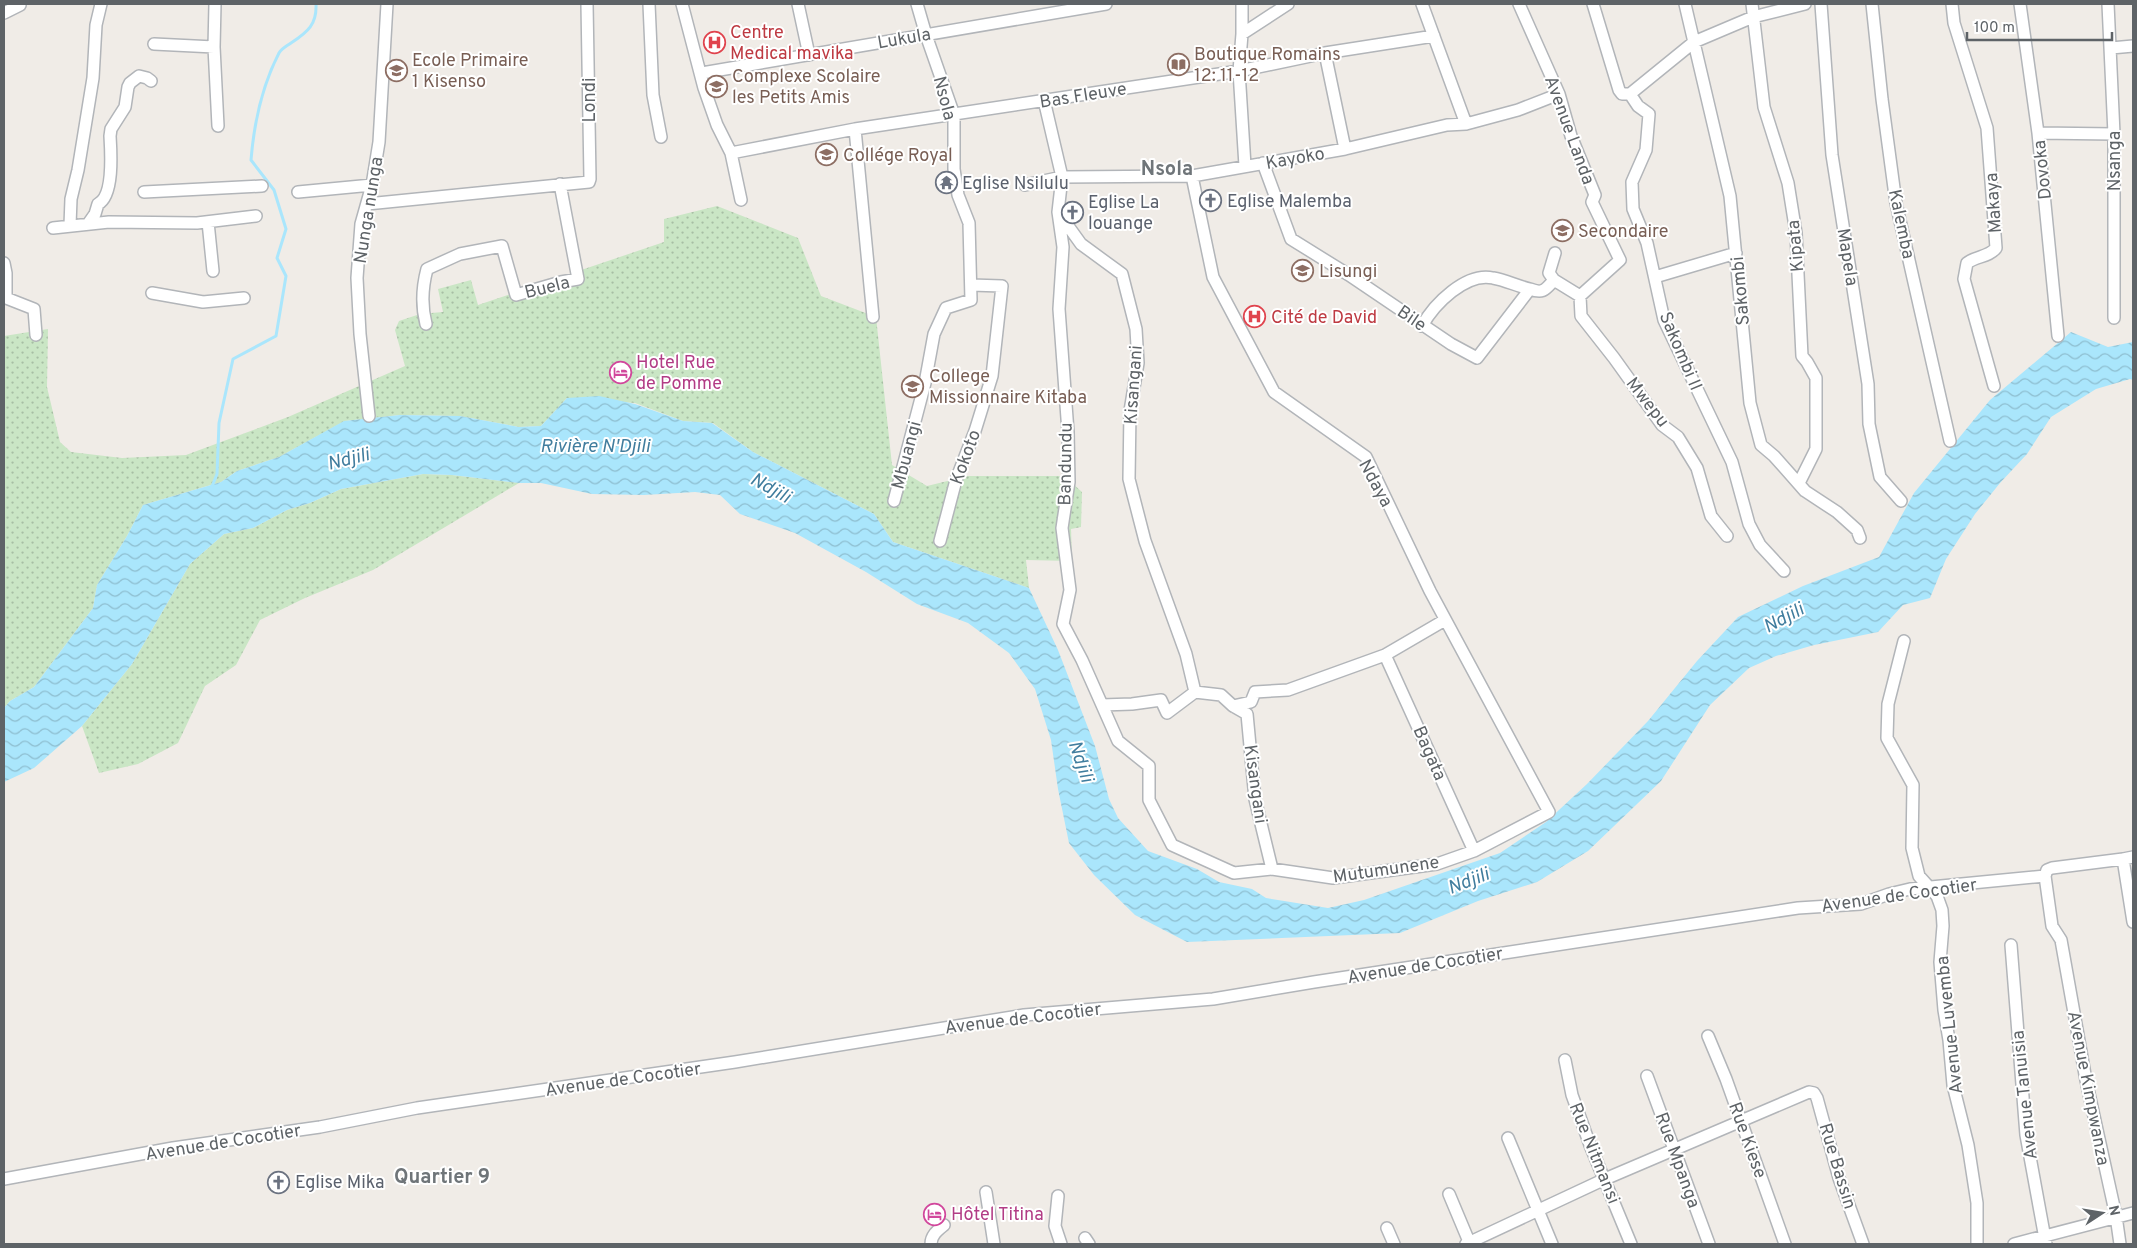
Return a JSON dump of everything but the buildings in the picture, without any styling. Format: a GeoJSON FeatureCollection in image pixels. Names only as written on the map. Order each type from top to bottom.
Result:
{"type":"FeatureCollection","features":[{"type":"Feature","properties":{"kind":"street"},"geometry":{"type":"LineString","coordinates":[[70,225],[71,199],[78,170],[93,78],[96,25],[101,4]]}},
{"type":"Feature","properties":{"kind":"street"},"geometry":{"type":"LineString","coordinates":[[215,4],[214,48],[218,126]]}},
{"type":"Feature","properties":{"kind":"street","name":"Nunga nunga"},"geometry":{"type":"LineString","coordinates":[[369,416],[360,334],[357,278],[361,224],[372,185],[379,142],[388,4]]}},
{"type":"Feature","properties":{"kind":"street","name":"Londi"},"geometry":{"type":"LineString","coordinates":[[560,184],[586,183],[590,179],[587,4]]}},
{"type":"Feature","properties":{"kind":"street"},"geometry":{"type":"LineString","coordinates":[[649,4],[654,94],[661,137]]}},
{"type":"Feature","properties":{"kind":"street"},"geometry":{"type":"LineString","coordinates":[[682,4],[717,125],[732,153],[741,200]]}},
{"type":"Feature","properties":{"kind":"street"},"geometry":{"type":"LineString","coordinates":[[798,4],[809,54]]}},
{"type":"Feature","properties":{"kind":"street","name":"Nsola"},"geometry":{"type":"LineString","coordinates":[[918,4],[926,35],[954,115],[954,169],[958,196],[969,223]]}},
{"type":"Feature","properties":{"kind":"street","name":"Lukula"},"geometry":{"type":"LineString","coordinates":[[702,73],[1106,4]]}},
{"type":"Feature","properties":{"kind":"street"},"geometry":{"type":"LineString","coordinates":[[1242,4],[1239,71],[1245,166]]}},
{"type":"Feature","properties":{"kind":"street"},"geometry":{"type":"LineString","coordinates":[[1242,34],[1288,4]]}},
{"type":"Feature","properties":{"kind":"street"},"geometry":{"type":"LineString","coordinates":[[1422,4],[1466,124]]}},
{"type":"Feature","properties":{"kind":"street","name":"Avenue Landa"},"geometry":{"type":"LineString","coordinates":[[1519,4],[1559,94],[1571,136],[1595,195],[1592,202],[1620,260],[1580,296]]}},
{"type":"Feature","properties":{"kind":"street"},"geometry":{"type":"LineString","coordinates":[[1593,4],[1626,94],[1694,42],[1753,17],[1805,4]]}},
{"type":"Feature","properties":{"kind":"street","name":"Sakombi"},"geometry":{"type":"LineString","coordinates":[[1684,4],[1730,196],[1750,403],[1761,445],[1774,456],[1805,491],[1837,512],[1857,530],[1860,538]]}},
{"type":"Feature","properties":{"kind":"street","name":"Kipata"},"geometry":{"type":"LineString","coordinates":[[1752,4],[1764,107],[1788,183],[1796,233],[1802,356],[1808,362],[1816,378],[1816,449],[1799,484]]}},
{"type":"Feature","properties":{"kind":"street","name":"Mapela"},"geometry":{"type":"LineString","coordinates":[[1821,4],[1832,155],[1868,384],[1870,424],[1880,478],[1901,501]]}},
{"type":"Feature","properties":{"kind":"street","name":"Kalemba"},"geometry":{"type":"LineString","coordinates":[[1872,4],[1896,203],[1950,442]]}},
{"type":"Feature","properties":{"kind":"street","name":"Makaya"},"geometry":{"type":"LineString","coordinates":[[1952,4],[1954,22],[1987,128],[1996,248],[1992,253],[1967,263],[1964,279],[1994,386]]}},
{"type":"Feature","properties":{"kind":"street","name":"Dovoka"},"geometry":{"type":"LineString","coordinates":[[2020,4],[2038,133],[2058,336]]}},
{"type":"Feature","properties":{"kind":"street","name":"Nsanga"},"geometry":{"type":"LineString","coordinates":[[2108,4],[2114,134],[2114,318]]}},
{"type":"Feature","properties":{"kind":"street"},"geometry":{"type":"LineString","coordinates":[[4,13],[20,5]]}},
{"type":"Feature","properties":{"kind":"street","name":"Bas Fleuve"},"geometry":{"type":"LineString","coordinates":[[732,153],[855,129],[1239,71],[1325,53],[1434,36]]}},
{"type":"Feature","properties":{"kind":"street"},"geometry":{"type":"LineString","coordinates":[[154,44],[214,48]]}},
{"type":"Feature","properties":{"kind":"street"},"geometry":{"type":"LineString","coordinates":[[2111,48],[2133,46]]}},
{"type":"Feature","properties":{"kind":"street"},"geometry":{"type":"LineString","coordinates":[[1325,53],[1344,149]]}},
{"type":"Feature","properties":{"kind":"street"},"geometry":{"type":"LineString","coordinates":[[88,224],[95,214],[98,204],[104,201],[109,186],[111,129],[125,107],[128,87],[139,76],[151,81]]}},
{"type":"Feature","properties":{"kind":"street","name":"Kayoko"},"geometry":{"type":"LineString","coordinates":[[1025,185],[1062,177],[1192,176],[1344,149],[1447,125],[1466,124],[1518,110],[1559,94]]}},
{"type":"Feature","properties":{"kind":"street","name":"Sakombi II"},"geometry":{"type":"LineString","coordinates":[[1626,94],[1649,114],[1646,150],[1632,182],[1632,209],[1647,243],[1664,320],[1732,462],[1748,524],[1760,545],[1784,571]]}},
{"type":"Feature","properties":{"kind":"street"},"geometry":{"type":"LineString","coordinates":[[1044,100],[1062,177],[1058,212]]}},
{"type":"Feature","properties":{"kind":"street"},"geometry":{"type":"LineString","coordinates":[[855,129],[873,317]]}},
{"type":"Feature","properties":{"kind":"street"},"geometry":{"type":"LineString","coordinates":[[2038,133],[2114,134]]}},
{"type":"Feature","properties":{"kind":"street","name":"Bile"},"geometry":{"type":"LineString","coordinates":[[1262,163],[1292,239],[1349,275],[1422,326],[1477,358],[1530,289]]}},
{"type":"Feature","properties":{"kind":"street","name":"Ndaya"},"geometry":{"type":"LineString","coordinates":[[1192,176],[1213,277],[1274,392],[1366,457],[1445,620],[1549,812]]}},
{"type":"Feature","properties":{"kind":"street"},"geometry":{"type":"LineString","coordinates":[[367,204],[560,184]]}},
{"type":"Feature","properties":{"kind":"street","name":"Buela"},"geometry":{"type":"LineString","coordinates":[[426,324],[422,303],[422,285],[427,269],[460,254],[502,246],[516,295],[578,279],[560,184]]}},
{"type":"Feature","properties":{"kind":"street"},"geometry":{"type":"LineString","coordinates":[[298,192],[372,185]]}},
{"type":"Feature","properties":{"kind":"street"},"geometry":{"type":"LineString","coordinates":[[144,192],[262,186]]}},
{"type":"Feature","properties":{"kind":"street","name":"Bandundu"},"geometry":{"type":"LineString","coordinates":[[1058,212],[1063,247],[1058,309],[1068,432],[1069,482],[1062,528],[1070,590],[1062,624]]}},
{"type":"Feature","properties":{"kind":"street","name":"Kisangani"},"geometry":{"type":"LineString","coordinates":[[1058,212],[1081,244],[1122,274],[1136,329],[1138,363],[1130,411],[1129,479],[1145,541],[1186,654],[1195,692]]}},
{"type":"Feature","properties":{"kind":"street"},"geometry":{"type":"LineString","coordinates":[[53,228],[88,224],[208,222],[256,216]]}},
{"type":"Feature","properties":{"kind":"street"},"geometry":{"type":"LineString","coordinates":[[208,222],[213,271]]}},
{"type":"Feature","properties":{"kind":"street","name":"Mbuangi"},"geometry":{"type":"LineString","coordinates":[[894,501],[925,382],[934,334],[946,308],[972,300],[969,223]]}},
{"type":"Feature","properties":{"kind":"street"},"geometry":{"type":"LineString","coordinates":[[1555,253],[1549,273],[1554,280],[1580,296]]}},
{"type":"Feature","properties":{"kind":"street"},"geometry":{"type":"LineString","coordinates":[[1655,277],[1736,253]]}},
{"type":"Feature","properties":{"kind":"street"},"geometry":{"type":"LineString","coordinates":[[4,263],[6,298],[34,309],[36,335]]}},
{"type":"Feature","properties":{"kind":"street"},"geometry":{"type":"LineString","coordinates":[[1422,326],[1427,317],[1450,292],[1478,278],[1492,278],[1540,292],[1544,292],[1554,280]]}},
{"type":"Feature","properties":{"kind":"street","name":"Kokoto"},"geometry":{"type":"LineString","coordinates":[[940,541],[956,480],[975,431],[993,367],[1002,286],[971,285]]}},
{"type":"Feature","properties":{"kind":"street"},"geometry":{"type":"LineString","coordinates":[[152,293],[203,302],[244,298]]}},
{"type":"Feature","properties":{"kind":"street","name":"Mwepu"},"geometry":{"type":"LineString","coordinates":[[1580,296],[1581,316],[1662,425],[1678,437],[1697,468],[1711,516],[1727,536]]}},
{"type":"Feature","properties":{"kind":"street"},"geometry":{"type":"LineString","coordinates":[[1102,705],[1132,704],[1161,700],[1167,713],[1195,692],[1220,695],[1233,706],[1252,702],[1255,692],[1288,690],[1385,655],[1445,620]]}},
{"type":"Feature","properties":{"kind":"street","name":"Mutumunene"},"geometry":{"type":"LineString","coordinates":[[1062,624],[1082,660],[1118,741],[1149,766],[1149,800],[1172,845],[1234,873],[1272,869],[1333,878],[1437,864],[1474,851],[1549,812]]}},
{"type":"Feature","properties":{"kind":"street","name":"Avenue Luvemba"},"geometry":{"type":"LineString","coordinates":[[1904,641],[1888,704],[1888,738],[1913,785],[1912,848],[1919,876],[1937,896],[1942,910],[1943,926],[1940,962],[1944,1010],[1953,1085],[1968,1145],[1977,1203],[1977,1244]]}},
{"type":"Feature","properties":{"kind":"street","name":"Bagata"},"geometry":{"type":"LineString","coordinates":[[1385,655],[1474,851]]}},
{"type":"Feature","properties":{"kind":"street","name":"Kisangani"},"geometry":{"type":"LineString","coordinates":[[1233,706],[1248,714],[1255,798],[1272,869]]}},
{"type":"Feature","properties":{"kind":"street"},"geometry":{"type":"LineString","coordinates":[[2128,858],[2133,922]]}},
{"type":"Feature","properties":{"kind":"street","name":"Avenue de Cocotier"},"geometry":{"type":"LineString","coordinates":[[4,1179],[172,1148],[320,1127],[417,1108],[735,1062],[1024,1015],[1223,998],[1314,982],[1798,908],[1861,904],[1910,889],[2045,876],[2048,870],[2052,868],[2128,858]]}},
{"type":"Feature","properties":{"kind":"street","name":"Avenue Kimpwanza"},"geometry":{"type":"LineString","coordinates":[[2045,876],[2052,926],[2061,940],[2086,1080],[2116,1216],[2120,1244]]}},
{"type":"Feature","properties":{"kind":"street","name":"Avenue Tanuisia"},"geometry":{"type":"LineString","coordinates":[[2012,945],[2026,1135],[2045,1240]]}},
{"type":"Feature","properties":{"kind":"street","name":"Rue Kiese"},"geometry":{"type":"LineString","coordinates":[[1708,1036],[1742,1120],[1785,1244]]}},
{"type":"Feature","properties":{"kind":"street","name":"Rue Nitmansi"},"geometry":{"type":"LineString","coordinates":[[1565,1060],[1572,1095],[1590,1145],[1631,1244]]}},
{"type":"Feature","properties":{"kind":"street","name":"Rue Mpanga"},"geometry":{"type":"LineString","coordinates":[[1648,1076],[1709,1244]]}},
{"type":"Feature","properties":{"kind":"street","name":"Rue Bassin"},"geometry":{"type":"LineString","coordinates":[[1742,1120],[1809,1092],[1814,1093],[1839,1178],[1863,1244]]}},
{"type":"Feature","properties":{"kind":"street"},"geometry":{"type":"LineString","coordinates":[[1449,1194],[1469,1244],[1605,1180],[1742,1120]]}},
{"type":"Feature","properties":{"kind":"street"},"geometry":{"type":"LineString","coordinates":[[1508,1138],[1552,1244]]}},
{"type":"Feature","properties":{"kind":"street"},"geometry":{"type":"LineString","coordinates":[[986,1192],[994,1244]]}},
{"type":"Feature","properties":{"kind":"street"},"geometry":{"type":"LineString","coordinates":[[1058,1196],[1055,1226],[1061,1244]]}},
{"type":"Feature","properties":{"kind":"street"},"geometry":{"type":"LineString","coordinates":[[2014,1244],[2045,1240],[2116,1216],[2133,1213]]}},
{"type":"Feature","properties":{"kind":"street"},"geometry":{"type":"LineString","coordinates":[[931,1244],[931,1240],[936,1232],[944,1224]]}},
{"type":"Feature","properties":{"kind":"street"},"geometry":{"type":"LineString","coordinates":[[1387,1228],[1394,1244]]}},
{"type":"Feature","properties":{"kind":"green space"},"geometry":{"type":"Polygon","coordinates":[[[717,206],[798,238],[821,296],[876,317],[892,465],[927,486],[968,476],[1064,476],[1082,492],[1081,527],[1071,529],[1072,561],[1026,560],[1029,588],[893,542],[874,514],[753,452],[713,423],[683,421],[635,403],[567,398],[541,426],[519,427],[460,416],[400,415],[345,421],[279,457],[237,471],[221,482],[143,505],[127,536],[97,585],[93,608],[34,687],[10,701],[4,708],[4,336],[48,329],[47,387],[60,442],[71,452],[122,458],[186,455],[288,417],[405,366],[395,330],[399,321],[420,314],[443,312],[438,289],[471,280],[478,305],[664,242],[664,219],[717,206]]]}},
{"type":"Feature","properties":{"kind":"green space"},"geometry":{"type":"Polygon","coordinates":[[[423,474],[452,475],[519,483],[373,570],[305,598],[260,620],[236,665],[205,686],[178,743],[138,764],[99,773],[82,726],[132,664],[190,564],[224,534],[253,528],[287,510],[310,503],[341,489],[423,474]]]}},
{"type":"Feature","properties":{"kind":"water","name":"Rivière N'Djili"},"geometry":{"type":"Polygon","coordinates":[[[2071,332],[2108,347],[2133,342],[2133,380],[2130,379],[2096,389],[2051,417],[2027,454],[1975,514],[1946,559],[1930,598],[1903,605],[1878,632],[1814,645],[1776,656],[1749,668],[1710,705],[1661,781],[1588,851],[1537,882],[1478,901],[1400,933],[1187,942],[1135,915],[1094,875],[1069,843],[1058,789],[1051,740],[1035,689],[1009,653],[968,623],[917,604],[866,572],[795,533],[740,514],[720,495],[695,492],[644,495],[592,494],[541,483],[519,483],[452,475],[423,474],[341,489],[310,503],[287,510],[253,528],[224,534],[190,564],[132,664],[82,726],[34,768],[4,782],[4,708],[10,701],[34,687],[93,608],[97,585],[127,536],[143,505],[221,482],[237,471],[279,457],[344,421],[400,415],[460,416],[519,427],[541,426],[567,398],[599,396],[635,404],[683,421],[712,423],[753,452],[874,514],[893,542],[1029,588],[1058,650],[1095,746],[1109,799],[1118,818],[1148,851],[1197,869],[1219,882],[1252,889],[1266,898],[1328,908],[1364,900],[1500,853],[1546,822],[1587,784],[1648,721],[1697,661],[1738,617],[1803,586],[1879,557],[1914,493],[1990,400],[2071,332]]]}},
{"type":"Feature","properties":{"kind":"waterway"},"geometry":{"type":"LineString","coordinates":[[211,489],[217,474],[219,423],[233,359],[276,336],[286,276],[277,258],[286,229],[274,190],[251,160],[254,132],[263,92],[279,53],[307,31],[315,17],[316,4]]}},
{"type":"Feature","properties":{"kind":"place","name":"Centre Medical mavika"},"geometry":{"type":"Point","coordinates":[714,42]}},
{"type":"Feature","properties":{"kind":"place","name":"Boutique Romains 12: 11-12"},"geometry":{"type":"Point","coordinates":[1178,64]}},
{"type":"Feature","properties":{"kind":"place","name":"Ecole Primaire 1 Kisenso"},"geometry":{"type":"Point","coordinates":[396,70]}},
{"type":"Feature","properties":{"kind":"place","name":"Complexe Scolaire les Petits Amis"},"geometry":{"type":"Point","coordinates":[716,86]}},
{"type":"Feature","properties":{"kind":"place","name":"Collége Royal"},"geometry":{"type":"Point","coordinates":[827,155]}},
{"type":"Feature","properties":{"kind":"place","name":"Eglise Nsilulu"},"geometry":{"type":"Point","coordinates":[946,183]}},
{"type":"Feature","properties":{"kind":"place","name":"Eglise Malemba"},"geometry":{"type":"Point","coordinates":[1211,201]}},
{"type":"Feature","properties":{"kind":"place","name":"Eglise La louange"},"geometry":{"type":"Point","coordinates":[1072,212]}},
{"type":"Feature","properties":{"kind":"place","name":"Secondaire"},"geometry":{"type":"Point","coordinates":[1562,231]}},
{"type":"Feature","properties":{"kind":"place","name":"Lisungi"},"geometry":{"type":"Point","coordinates":[1303,271]}},
{"type":"Feature","properties":{"kind":"place","name":"Cité de David"},"geometry":{"type":"Point","coordinates":[1255,317]}},
{"type":"Feature","properties":{"kind":"place","name":"Hotel Rue de Pomme"},"geometry":{"type":"Point","coordinates":[620,372]}},
{"type":"Feature","properties":{"kind":"place","name":"College Missionnaire Kitaba"},"geometry":{"type":"Point","coordinates":[913,386]}},
{"type":"Feature","properties":{"kind":"place","name":"Eglise Mika"},"geometry":{"type":"Point","coordinates":[279,1182]}},
{"type":"Feature","properties":{"kind":"place","name":"Hôtel Titina"},"geometry":{"type":"Point","coordinates":[935,1214]}},
{"type":"Feature","properties":{"kind":"district","name":"Nsola"},"geometry":{"type":"Point","coordinates":[1167,168]}},
{"type":"Feature","properties":{"kind":"district","name":"Quartier 9"},"geometry":{"type":"Point","coordinates":[442,1176]}},
{"type":"Feature","properties":{"kind":"water label","name":"Ndjili"},"geometry":{"type":"Point","coordinates":[348,458]}},
{"type":"Feature","properties":{"kind":"water label","name":"Ndjili"},"geometry":{"type":"Point","coordinates":[771,487]}},
{"type":"Feature","properties":{"kind":"water label","name":"Ndjili"},"geometry":{"type":"Point","coordinates":[1783,617]}},
{"type":"Feature","properties":{"kind":"water label","name":"Ndjili"},"geometry":{"type":"Point","coordinates":[1082,761]}},
{"type":"Feature","properties":{"kind":"water label","name":"Ndjili"},"geometry":{"type":"Point","coordinates":[1468,880]}}]}
